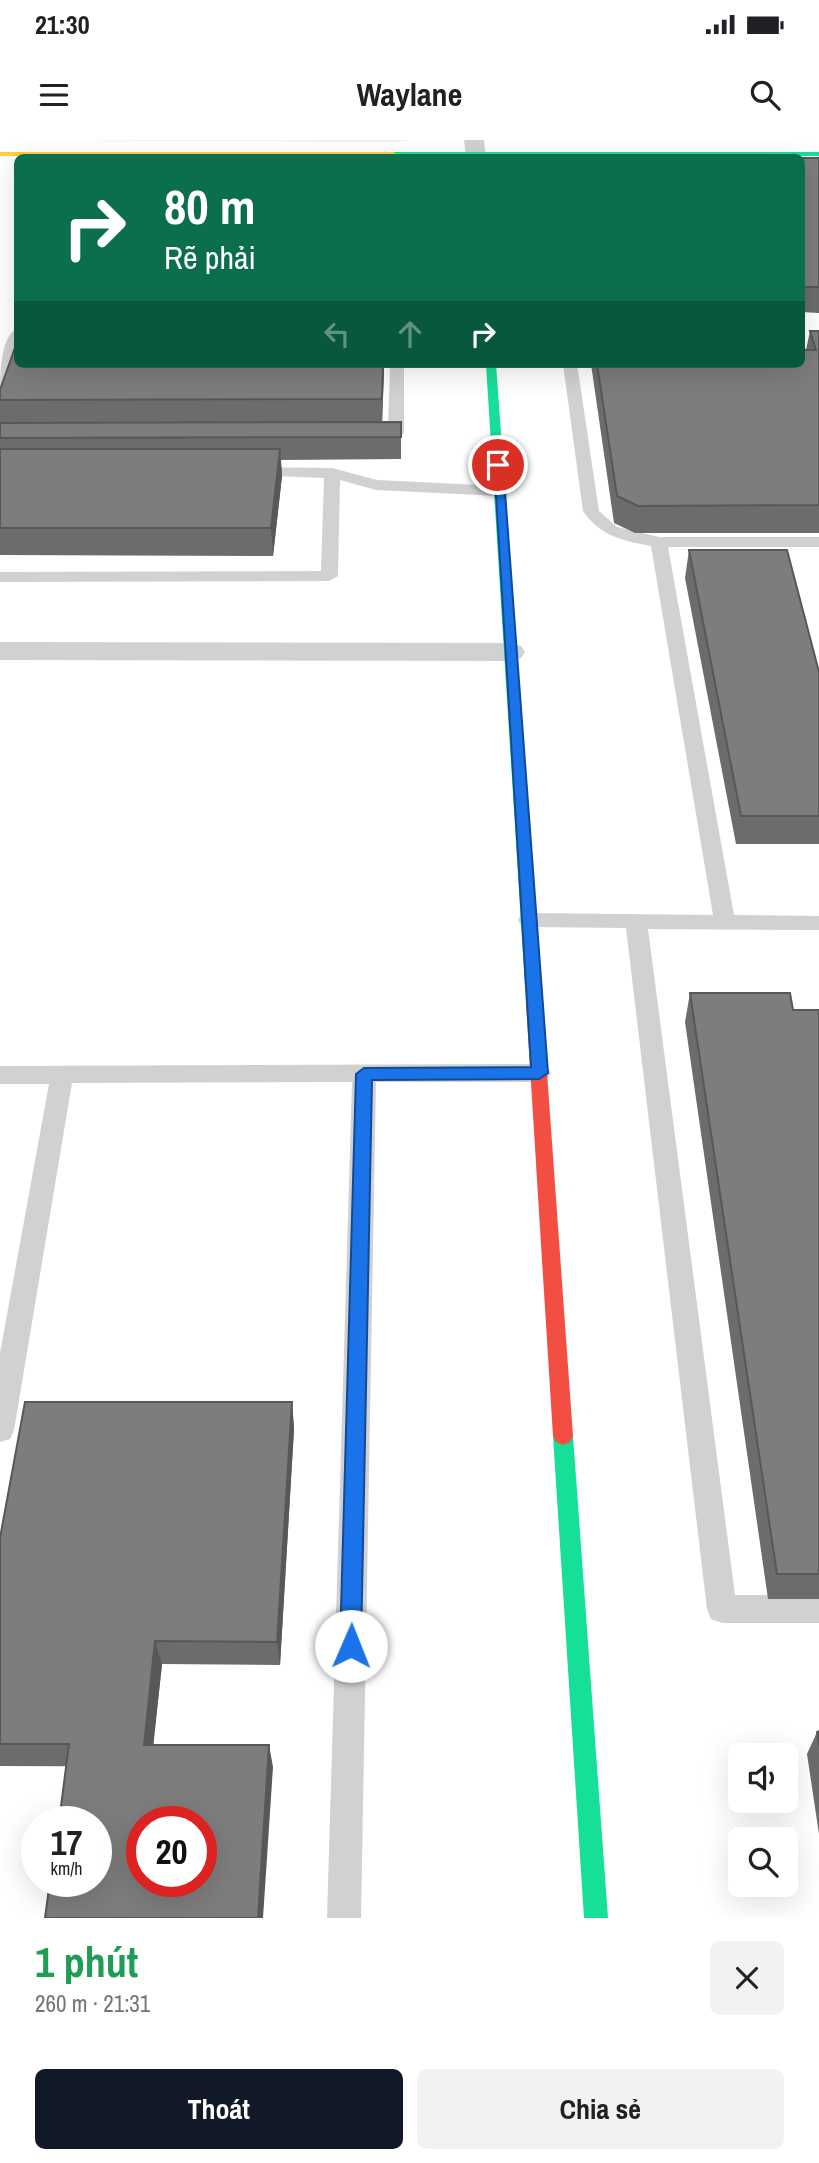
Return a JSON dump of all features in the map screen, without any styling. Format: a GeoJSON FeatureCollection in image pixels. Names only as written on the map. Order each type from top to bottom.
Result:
{"type":"FeatureCollection","features":[{"type":"Feature","properties":{"kind":"street"},"geometry":{"type":"LineString","coordinates":[[378,154],[475,150],[819,153]]}},
{"type":"Feature","properties":{"kind":"street"},"geometry":{"type":"LineString","coordinates":[[491,368],[596,1918]]}},
{"type":"Feature","properties":{"kind":"street"},"geometry":{"type":"LineString","coordinates":[[0,651],[510,652]]}},
{"type":"Feature","properties":{"kind":"lane"},"geometry":{"type":"LineString","coordinates":[[0,384],[14,344]]}},
{"type":"Feature","properties":{"kind":"lane"},"geometry":{"type":"LineString","coordinates":[[355,433],[396,433],[397,368]]}},
{"type":"Feature","properties":{"kind":"lane"},"geometry":{"type":"LineString","coordinates":[[571,368],[591,511],[600,524],[612,532],[659,542],[819,542]]}},
{"type":"Feature","properties":{"kind":"lane"},"geometry":{"type":"LineString","coordinates":[[236,472],[332,473],[376,485],[499,491]]}},
{"type":"Feature","properties":{"kind":"lane"},"geometry":{"type":"LineString","coordinates":[[0,577],[329,576],[332,473]]}},
{"type":"Feature","properties":{"kind":"lane"},"geometry":{"type":"LineString","coordinates":[[659,542],[724,922]]}},
{"type":"Feature","properties":{"kind":"lane"},"geometry":{"type":"LineString","coordinates":[[529,920],[819,923]]}},
{"type":"Feature","properties":{"kind":"lane"},"geometry":{"type":"LineString","coordinates":[[636,921],[722,1609],[819,1609]]}},
{"type":"Feature","properties":{"kind":"lane"},"geometry":{"type":"LineString","coordinates":[[0,1075],[539,1073]]}},
{"type":"Feature","properties":{"kind":"lane"},"geometry":{"type":"LineString","coordinates":[[344,1918],[364,1074]]}},
{"type":"Feature","properties":{"kind":"lane"},"geometry":{"type":"LineString","coordinates":[[0,1430],[62,1075]]}},
{"type":"Feature","properties":{"kind":"shaded area"},"geometry":{"type":"Polygon","coordinates":[[[0,140],[409,140],[396,142],[0,140]]]}},
{"type":"Feature","properties":{"kind":"building"},"geometry":{"type":"Polygon","coordinates":[[[805,158],[819,158],[819,287],[805,287],[805,158]]]}},
{"type":"Feature","properties":{"kind":"building"},"geometry":{"type":"Polygon","coordinates":[[[810,331],[819,331],[819,505],[638,506],[617,496],[598,368],[805,368],[805,350],[816,350],[810,331]]]}},
{"type":"Feature","properties":{"kind":"building"},"geometry":{"type":"Polygon","coordinates":[[[14,350],[14,368],[383,368],[382,399],[0,400],[0,390],[14,350]]]}},
{"type":"Feature","properties":{"kind":"building"},"geometry":{"type":"Polygon","coordinates":[[[401,422],[401,437],[0,438],[0,423],[401,422]]]}},
{"type":"Feature","properties":{"kind":"building"},"geometry":{"type":"Polygon","coordinates":[[[0,449],[280,449],[271,528],[0,528],[0,449]]]}},
{"type":"Feature","properties":{"kind":"building"},"geometry":{"type":"Polygon","coordinates":[[[689,550],[787,550],[819,672],[819,816],[741,816],[689,550]]]}},
{"type":"Feature","properties":{"kind":"building"},"geometry":{"type":"Polygon","coordinates":[[[690,993],[790,993],[793,1010],[819,1010],[819,1574],[777,1574],[690,993]]]}},
{"type":"Feature","properties":{"kind":"building"},"geometry":{"type":"Polygon","coordinates":[[[25,1402],[292,1402],[277,1642],[155,1641],[144,1745],[269,1745],[258,1918],[45,1918],[48,1897],[112,1897],[112,1806],[61,1806],[69,1744],[0,1744],[0,1538],[25,1402]]]}},
{"type":"Feature","properties":{"kind":"traffic: fast"},"geometry":{"type":"LineString","coordinates":[[393,154],[819,154]]}},
{"type":"Feature","properties":{"kind":"traffic: fast"},"geometry":{"type":"LineString","coordinates":[[491,368],[534,1003]]}},
{"type":"Feature","properties":{"kind":"traffic: fast"},"geometry":{"type":"LineString","coordinates":[[563,1436],[596,1918]]}},
{"type":"Feature","properties":{"kind":"traffic: slow"},"geometry":{"type":"LineString","coordinates":[[0,154],[393,154]]}},
{"type":"Feature","properties":{"kind":"traffic: jam"},"geometry":{"type":"LineString","coordinates":[[534,1003],[563,1436]]}},
{"type":"Feature","properties":{"kind":"route"},"geometry":{"type":"LineString","coordinates":[[351,1646],[364,1074],[539,1073],[498,465]]}}]}
